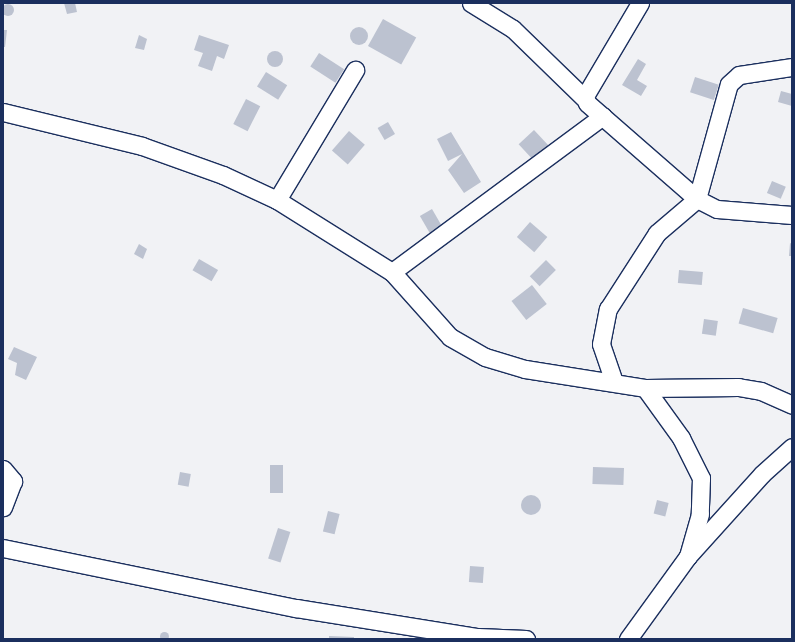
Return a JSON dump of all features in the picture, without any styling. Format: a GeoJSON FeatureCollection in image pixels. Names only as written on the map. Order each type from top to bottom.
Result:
{"type":"FeatureCollection","features":[{"type":"Feature","properties":{"kind":"street"},"geometry":{"type":"LineString","coordinates":[[471,3],[513,29],[603,116],[697,199],[717,209],[792,215]]}},
{"type":"Feature","properties":{"kind":"street"},"geometry":{"type":"LineString","coordinates":[[585,99],[631,12],[640,3]]}},
{"type":"Feature","properties":{"kind":"street"},"geometry":{"type":"LineString","coordinates":[[614,382],[601,344],[608,309],[657,233],[697,199],[733,79],[792,67]]}},
{"type":"Feature","properties":{"kind":"street"},"geometry":{"type":"LineString","coordinates":[[277,200],[355,70]]}},
{"type":"Feature","properties":{"kind":"street"},"geometry":{"type":"LineString","coordinates":[[3,112],[142,146],[223,175],[277,200],[392,272],[450,337],[485,357],[525,370],[614,382],[645,388],[738,388],[761,391],[792,405]]}},
{"type":"Feature","properties":{"kind":"street"},"geometry":{"type":"LineString","coordinates":[[392,272],[603,116]]}},
{"type":"Feature","properties":{"kind":"street"},"geometry":{"type":"LineString","coordinates":[[645,388],[681,438],[701,478],[700,514],[688,556]]}},
{"type":"Feature","properties":{"kind":"street"},"geometry":{"type":"LineString","coordinates":[[628,639],[688,556],[762,474],[792,447]]}},
{"type":"Feature","properties":{"kind":"street"},"geometry":{"type":"LineString","coordinates":[[3,469],[13,481],[3,507]]}},
{"type":"Feature","properties":{"kind":"street"},"geometry":{"type":"LineString","coordinates":[[3,548],[296,608],[478,637],[526,639]]}},
{"type":"Feature","properties":{"kind":"building"},"geometry":{"type":"Polygon","coordinates":[[[64,3],[75,3],[77,12],[67,14],[64,3]]]}},
{"type":"Feature","properties":{"kind":"building"},"geometry":{"type":"Polygon","coordinates":[[[6,4],[10,4],[14,10],[10,16],[6,16],[2,12],[2,8],[6,4]]]}},
{"type":"Feature","properties":{"kind":"building"},"geometry":{"type":"Polygon","coordinates":[[[383,19],[416,37],[401,65],[368,46],[383,19]]]}},
{"type":"Feature","properties":{"kind":"building"},"geometry":{"type":"Polygon","coordinates":[[[359,27],[365,30],[368,36],[365,42],[359,45],[353,42],[350,36],[353,30],[359,27]]]}},
{"type":"Feature","properties":{"kind":"building"},"geometry":{"type":"Polygon","coordinates":[[[3,30],[7,30],[5,47],[3,47],[3,30]]]}},
{"type":"Feature","properties":{"kind":"building"},"geometry":{"type":"Polygon","coordinates":[[[139,35],[147,39],[144,50],[135,48],[139,35]]]}},
{"type":"Feature","properties":{"kind":"building"},"geometry":{"type":"Polygon","coordinates":[[[199,35],[229,45],[224,59],[217,56],[212,71],[198,66],[203,53],[194,50],[199,35]]]}},
{"type":"Feature","properties":{"kind":"building"},"geometry":{"type":"Polygon","coordinates":[[[275,51],[281,53],[283,59],[281,65],[275,67],[269,65],[267,59],[269,53],[275,51]]]}},
{"type":"Feature","properties":{"kind":"building"},"geometry":{"type":"Polygon","coordinates":[[[319,53],[344,69],[335,83],[310,66],[319,53]]]}},
{"type":"Feature","properties":{"kind":"building"},"geometry":{"type":"Polygon","coordinates":[[[638,59],[646,64],[637,80],[647,86],[641,96],[622,85],[638,59]]]}},
{"type":"Feature","properties":{"kind":"building"},"geometry":{"type":"Polygon","coordinates":[[[266,72],[287,85],[278,100],[257,86],[266,72]]]}},
{"type":"Feature","properties":{"kind":"building"},"geometry":{"type":"Polygon","coordinates":[[[695,77],[719,85],[714,100],[690,92],[695,77]]]}},
{"type":"Feature","properties":{"kind":"building"},"geometry":{"type":"Polygon","coordinates":[[[781,91],[792,94],[792,106],[778,102],[781,91]]]}},
{"type":"Feature","properties":{"kind":"building"},"geometry":{"type":"Polygon","coordinates":[[[246,99],[260,106],[248,131],[233,124],[246,99]]]}},
{"type":"Feature","properties":{"kind":"building"},"geometry":{"type":"Polygon","coordinates":[[[388,122],[395,134],[385,140],[378,128],[388,122]]]}},
{"type":"Feature","properties":{"kind":"building"},"geometry":{"type":"Polygon","coordinates":[[[534,130],[549,146],[534,160],[519,144],[534,130]]]}},
{"type":"Feature","properties":{"kind":"building"},"geometry":{"type":"Polygon","coordinates":[[[349,131],[365,145],[348,164],[332,151],[349,131]]]}},
{"type":"Feature","properties":{"kind":"building"},"geometry":{"type":"Polygon","coordinates":[[[451,132],[481,182],[464,193],[448,170],[462,154],[448,161],[437,139],[451,132]]]}},
{"type":"Feature","properties":{"kind":"building"},"geometry":{"type":"Polygon","coordinates":[[[772,181],[786,187],[781,199],[767,193],[772,181]]]}},
{"type":"Feature","properties":{"kind":"building"},"geometry":{"type":"Polygon","coordinates":[[[432,209],[443,228],[431,235],[420,216],[432,209]]]}},
{"type":"Feature","properties":{"kind":"building"},"geometry":{"type":"Polygon","coordinates":[[[530,222],[547,237],[534,252],[517,237],[530,222]]]}},
{"type":"Feature","properties":{"kind":"building"},"geometry":{"type":"Polygon","coordinates":[[[790,243],[792,244],[792,256],[789,256],[790,243]]]}},
{"type":"Feature","properties":{"kind":"building"},"geometry":{"type":"Polygon","coordinates":[[[139,244],[147,249],[143,259],[134,254],[139,244]]]}},
{"type":"Feature","properties":{"kind":"building"},"geometry":{"type":"Polygon","coordinates":[[[199,259],[218,270],[212,281],[192,270],[199,259]]]}},
{"type":"Feature","properties":{"kind":"building"},"geometry":{"type":"Polygon","coordinates":[[[546,260],[556,270],[540,286],[530,276],[546,260]]]}},
{"type":"Feature","properties":{"kind":"building"},"geometry":{"type":"Polygon","coordinates":[[[679,270],[703,272],[702,285],[678,283],[679,270]]]}},
{"type":"Feature","properties":{"kind":"building"},"geometry":{"type":"Polygon","coordinates":[[[532,285],[547,304],[526,320],[512,301],[532,285]]]}},
{"type":"Feature","properties":{"kind":"building"},"geometry":{"type":"Polygon","coordinates":[[[743,308],[778,318],[773,333],[739,323],[743,308]]]}},
{"type":"Feature","properties":{"kind":"building"},"geometry":{"type":"Polygon","coordinates":[[[704,319],[718,321],[716,336],[702,334],[704,319]]]}},
{"type":"Feature","properties":{"kind":"building"},"geometry":{"type":"Polygon","coordinates":[[[14,347],[37,357],[26,380],[15,375],[17,363],[8,359],[14,347]]]}},
{"type":"Feature","properties":{"kind":"building"},"geometry":{"type":"Polygon","coordinates":[[[270,465],[283,465],[283,493],[270,493],[270,465]]]}},
{"type":"Feature","properties":{"kind":"building"},"geometry":{"type":"Polygon","coordinates":[[[593,467],[624,468],[623,485],[592,484],[593,467]]]}},
{"type":"Feature","properties":{"kind":"building"},"geometry":{"type":"Polygon","coordinates":[[[180,472],[191,474],[189,487],[178,485],[180,472]]]}},
{"type":"Feature","properties":{"kind":"building"},"geometry":{"type":"Polygon","coordinates":[[[531,495],[538,498],[541,505],[538,512],[531,515],[524,512],[521,505],[524,498],[531,495]]]}},
{"type":"Feature","properties":{"kind":"building"},"geometry":{"type":"Polygon","coordinates":[[[657,500],[669,503],[665,516],[654,514],[657,500]]]}},
{"type":"Feature","properties":{"kind":"building"},"geometry":{"type":"Polygon","coordinates":[[[328,511],[340,514],[335,534],[323,531],[328,511]]]}},
{"type":"Feature","properties":{"kind":"building"},"geometry":{"type":"Polygon","coordinates":[[[278,528],[290,532],[280,562],[268,558],[278,528]]]}},
{"type":"Feature","properties":{"kind":"building"},"geometry":{"type":"Polygon","coordinates":[[[470,566],[484,567],[483,583],[469,582],[470,566]]]}},
{"type":"Feature","properties":{"kind":"building"},"geometry":{"type":"Polygon","coordinates":[[[164,631],[169,636],[164,641],[159,636],[164,631]]]}},
{"type":"Feature","properties":{"kind":"building"},"geometry":{"type":"Polygon","coordinates":[[[329,636],[354,637],[354,639],[329,639],[329,636]]]}}]}
